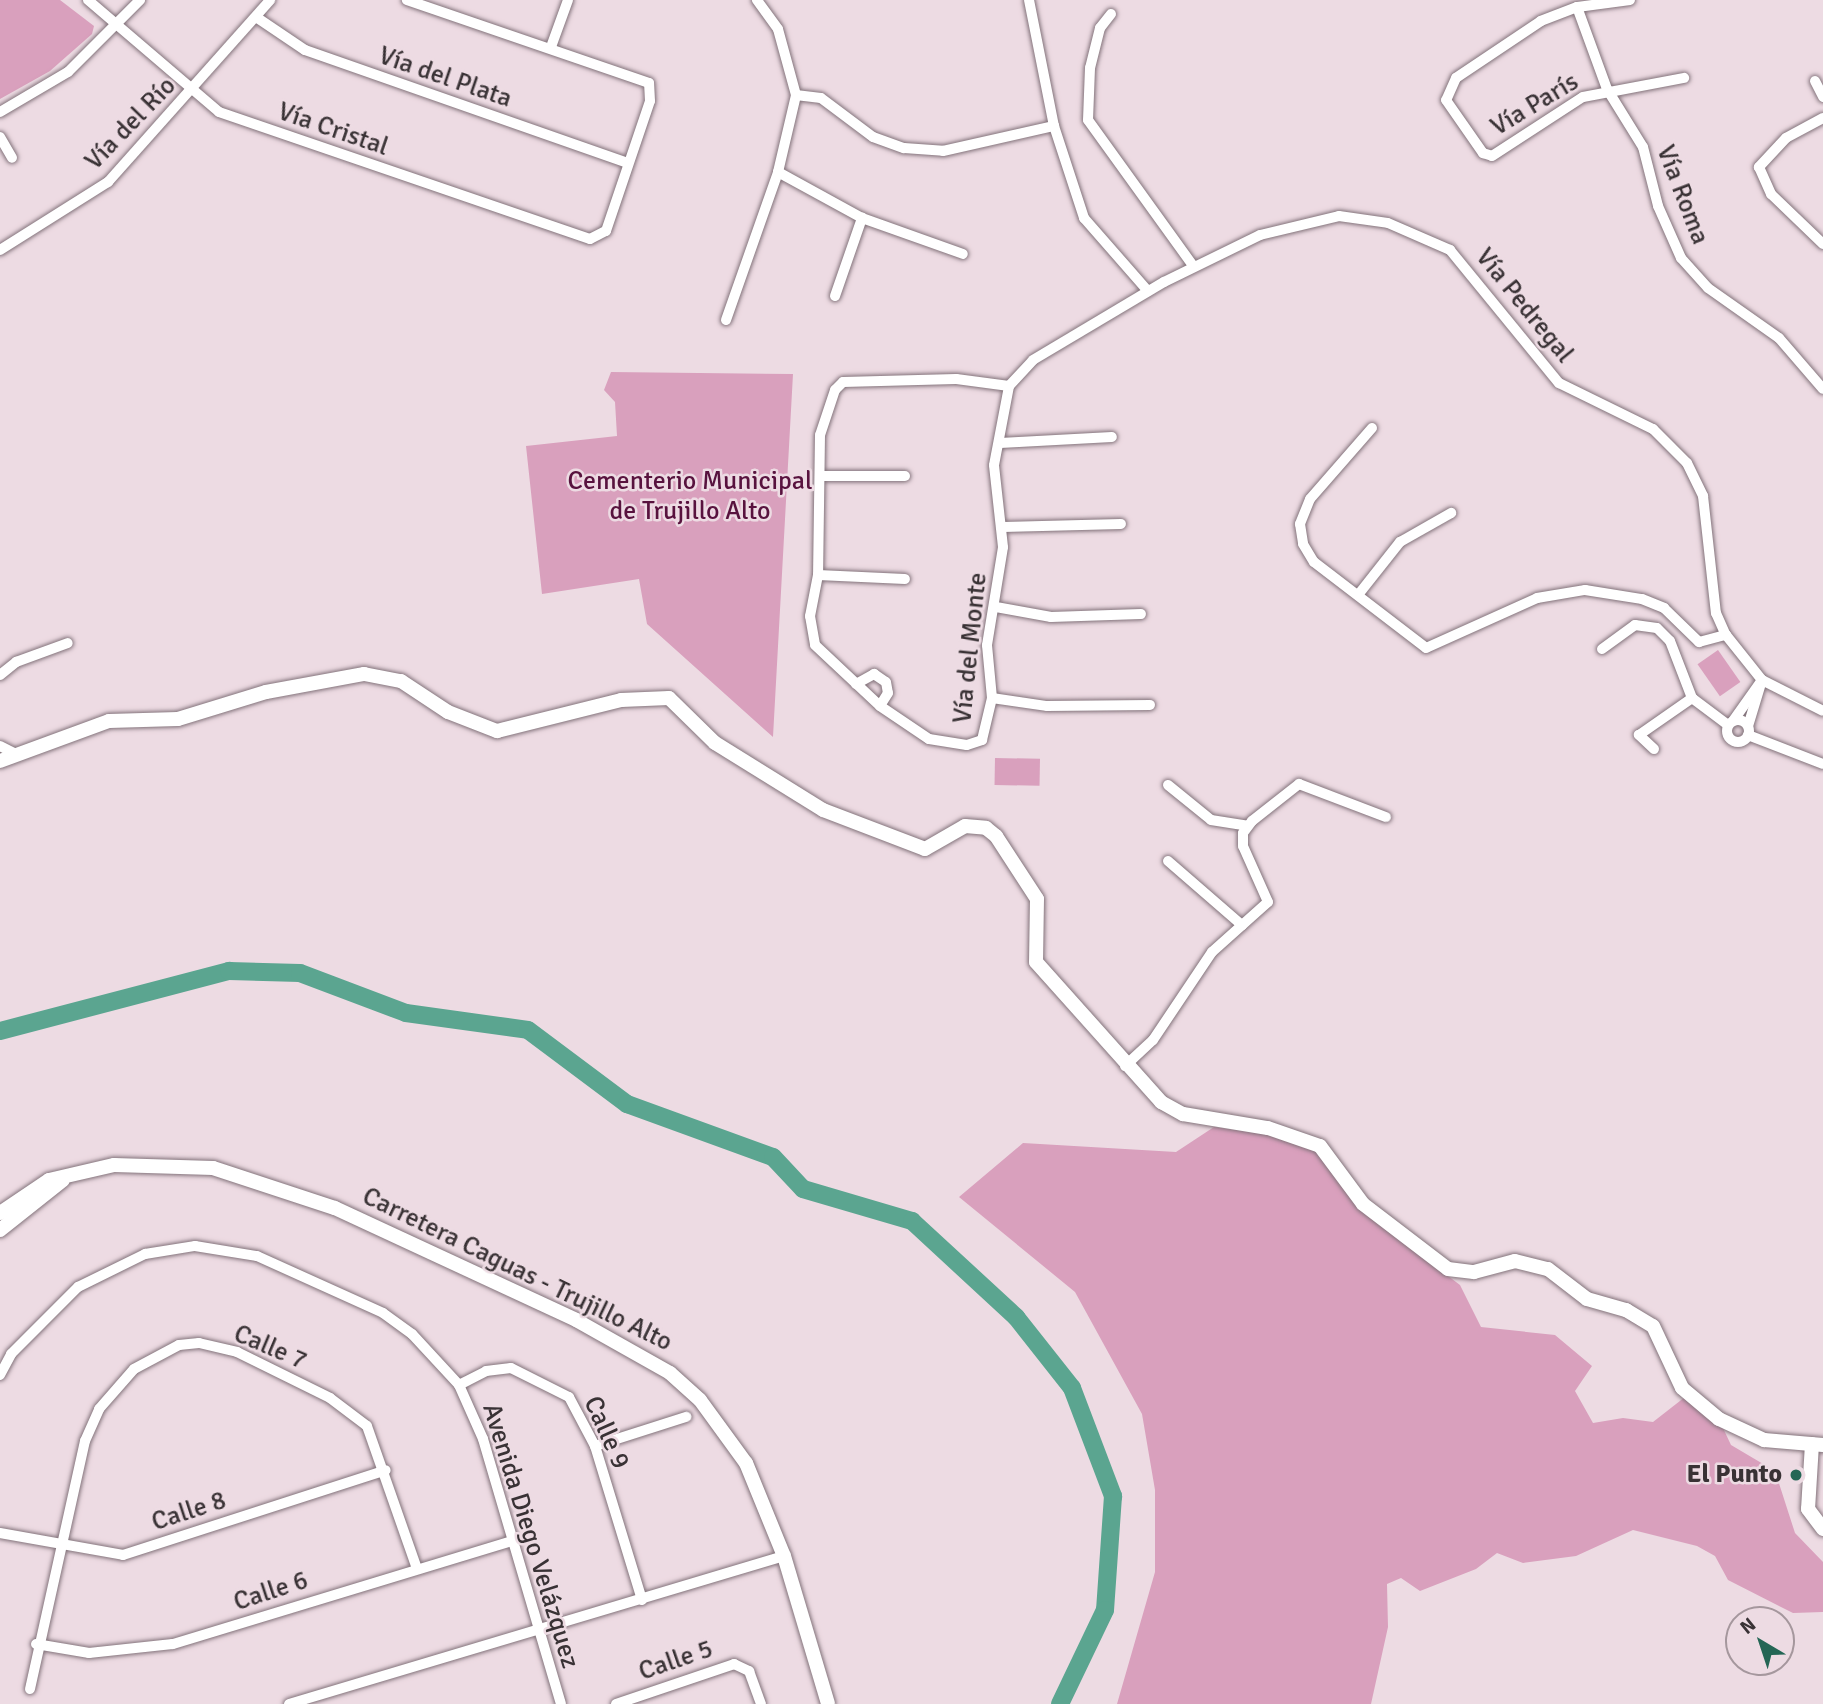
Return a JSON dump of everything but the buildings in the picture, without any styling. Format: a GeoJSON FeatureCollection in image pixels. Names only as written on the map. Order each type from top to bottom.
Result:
{"type":"FeatureCollection","features":[{"type":"Feature","properties":{"kind":"main road"},"geometry":{"type":"LineString","coordinates":[[0,761],[109,721],[178,719],[266,692],[364,674],[401,681],[448,712],[497,731],[659,694],[681,707],[715,743],[823,810],[925,849],[965,826],[986,828],[996,836],[1037,899],[1036,962],[1125,1066],[1174,1110],[1279,1131],[1320,1146],[1363,1204],[1448,1269],[1474,1272],[1528,1261],[1548,1269],[1587,1299],[1639,1316],[1659,1333],[1693,1401],[1742,1433],[1817,1444],[1808,1509],[1823,1529]]}},
{"type":"Feature","properties":{"kind":"main road","name":"Carretera Caguas - Trujillo Alto"},"geometry":{"type":"LineString","coordinates":[[0,1213],[49,1181],[63,1180],[114,1165],[171,1163],[285,1187],[576,1320],[670,1373],[700,1400],[746,1463],[784,1556],[828,1704]]}},
{"type":"Feature","properties":{"kind":"main road","name":"Carretera Caguas - Trujillo Alto"},"geometry":{"type":"LineString","coordinates":[[0,1230],[63,1180]]}},
{"type":"Feature","properties":{"kind":"main road"},"geometry":{"type":"LineString","coordinates":[[0,1205],[22,1197]]}},
{"type":"Feature","properties":{"kind":"street","name":"Vía Cristal"},"geometry":{"type":"LineString","coordinates":[[88,0],[219,112],[590,239],[606,231],[628,163]]}},
{"type":"Feature","properties":{"kind":"street"},"geometry":{"type":"LineString","coordinates":[[0,112],[68,72],[140,0]]}},
{"type":"Feature","properties":{"kind":"street","name":"Vía del Río"},"geometry":{"type":"LineString","coordinates":[[0,250],[108,182],[192,91],[270,0]]}},
{"type":"Feature","properties":{"kind":"street"},"geometry":{"type":"LineString","coordinates":[[407,0],[551,47],[649,83],[650,102],[628,163]]}},
{"type":"Feature","properties":{"kind":"street"},"geometry":{"type":"LineString","coordinates":[[551,47],[568,0]]}},
{"type":"Feature","properties":{"kind":"street"},"geometry":{"type":"LineString","coordinates":[[726,320],[778,172],[796,95],[778,29],[757,0]]}},
{"type":"Feature","properties":{"kind":"street"},"geometry":{"type":"LineString","coordinates":[[1009,386],[1033,360],[1148,291],[1084,218],[1054,126],[1029,0]]}},
{"type":"Feature","properties":{"kind":"street","name":"Vía París"},"geometry":{"type":"LineString","coordinates":[[1630,0],[1577,7],[1541,21],[1456,78],[1446,100],[1483,153],[1492,156],[1583,97],[1607,89],[1684,78]]}},
{"type":"Feature","properties":{"kind":"street","name":"Vía Roma"},"geometry":{"type":"LineString","coordinates":[[1577,7],[1607,89],[1643,147],[1658,206],[1681,258],[1708,288],[1779,338],[1823,388]]}},
{"type":"Feature","properties":{"kind":"street"},"geometry":{"type":"LineString","coordinates":[[1111,14],[1100,28],[1090,68],[1087,120],[1194,267]]}},
{"type":"Feature","properties":{"kind":"street","name":"Vía del Plata"},"geometry":{"type":"LineString","coordinates":[[256,17],[305,50],[628,163]]}},
{"type":"Feature","properties":{"kind":"street"},"geometry":{"type":"LineString","coordinates":[[1815,81],[1823,97]]}},
{"type":"Feature","properties":{"kind":"street"},"geometry":{"type":"LineString","coordinates":[[796,95],[821,98],[873,137],[904,148],[943,152],[1054,126]]}},
{"type":"Feature","properties":{"kind":"street"},"geometry":{"type":"LineString","coordinates":[[1823,118],[1786,138],[1759,167],[1771,194],[1823,243]]}},
{"type":"Feature","properties":{"kind":"street"},"geometry":{"type":"LineString","coordinates":[[0,137],[12,158]]}},
{"type":"Feature","properties":{"kind":"street"},"geometry":{"type":"LineString","coordinates":[[778,172],[862,218],[963,254]]}},
{"type":"Feature","properties":{"kind":"street","name":"Vía Pedregal"},"geometry":{"type":"LineString","coordinates":[[1148,291],[1260,235],[1339,216],[1388,223],[1450,250],[1559,383],[1653,429],[1687,463],[1703,496],[1716,613],[1726,635],[1762,680],[1823,711]]}},
{"type":"Feature","properties":{"kind":"street"},"geometry":{"type":"LineString","coordinates":[[835,296],[862,218]]}},
{"type":"Feature","properties":{"kind":"street","name":"Vía del Monte"},"geometry":{"type":"LineString","coordinates":[[956,379],[1009,386],[1000,443],[994,465],[996,511],[1003,527],[996,607],[987,645],[992,698],[982,740],[967,746],[929,739],[880,706],[815,645],[810,616],[818,575],[822,476],[820,435],[835,390],[843,382],[956,379]]}},
{"type":"Feature","properties":{"kind":"street"},"geometry":{"type":"LineString","coordinates":[[1372,428],[1310,499],[1300,524],[1303,544],[1314,562],[1426,648],[1537,598],[1585,590],[1664,608],[1699,642],[1726,635]]}},
{"type":"Feature","properties":{"kind":"street"},"geometry":{"type":"LineString","coordinates":[[1000,443],[1112,437]]}},
{"type":"Feature","properties":{"kind":"street"},"geometry":{"type":"LineString","coordinates":[[822,476],[905,476]]}},
{"type":"Feature","properties":{"kind":"street"},"geometry":{"type":"LineString","coordinates":[[1358,595],[1400,542],[1451,513]]}},
{"type":"Feature","properties":{"kind":"street"},"geometry":{"type":"LineString","coordinates":[[1003,527],[1121,524]]}},
{"type":"Feature","properties":{"kind":"street"},"geometry":{"type":"LineString","coordinates":[[818,575],[905,579]]}},
{"type":"Feature","properties":{"kind":"street"},"geometry":{"type":"LineString","coordinates":[[996,607],[1051,617],[1141,614]]}},
{"type":"Feature","properties":{"kind":"street"},"geometry":{"type":"LineString","coordinates":[[1602,649],[1635,625],[1657,628],[1670,641],[1692,698],[1731,723],[1823,764]]}},
{"type":"Feature","properties":{"kind":"street"},"geometry":{"type":"LineString","coordinates":[[0,676],[16,662],[68,643]]}},
{"type":"Feature","properties":{"kind":"street"},"geometry":{"type":"LineString","coordinates":[[856,684],[874,674],[886,682],[888,693],[880,706]]}},
{"type":"Feature","properties":{"kind":"street"},"geometry":{"type":"LineString","coordinates":[[1762,680],[1748,731],[1734,742],[1731,723],[1762,680]]}},
{"type":"Feature","properties":{"kind":"street"},"geometry":{"type":"LineString","coordinates":[[992,698],[1047,706],[1150,705]]}},
{"type":"Feature","properties":{"kind":"street"},"geometry":{"type":"LineString","coordinates":[[1654,749],[1639,735],[1692,698]]}},
{"type":"Feature","properties":{"kind":"street"},"geometry":{"type":"LineString","coordinates":[[0,746],[19,755]]}},
{"type":"Feature","properties":{"kind":"street"},"geometry":{"type":"LineString","coordinates":[[1125,1066],[1153,1040],[1212,952],[1268,902],[1242,846],[1248,826],[1299,784],[1386,817]]}},
{"type":"Feature","properties":{"kind":"street"},"geometry":{"type":"LineString","coordinates":[[1168,785],[1211,820],[1248,826]]}},
{"type":"Feature","properties":{"kind":"street"},"geometry":{"type":"LineString","coordinates":[[1168,861],[1242,925]]}},
{"type":"Feature","properties":{"kind":"street","name":"Avenida Diego Velázquez"},"geometry":{"type":"LineString","coordinates":[[0,1375],[11,1353],[78,1287],[145,1254],[195,1246],[257,1256],[383,1313],[412,1334],[459,1385],[515,1540],[536,1627],[561,1704]]}},
{"type":"Feature","properties":{"kind":"street","name":"Calle 7"},"geometry":{"type":"LineString","coordinates":[[30,1689],[36,1644],[85,1441],[99,1409],[134,1369],[179,1345],[199,1343],[237,1352],[330,1398],[367,1426],[386,1469],[416,1566]]}},
{"type":"Feature","properties":{"kind":"street","name":"Calle 9"},"geometry":{"type":"LineString","coordinates":[[459,1385],[486,1371],[511,1368],[569,1397],[595,1446],[642,1600]]}},
{"type":"Feature","properties":{"kind":"street"},"geometry":{"type":"LineString","coordinates":[[595,1446],[686,1418]]}},
{"type":"Feature","properties":{"kind":"street","name":"Calle 8"},"geometry":{"type":"LineString","coordinates":[[0,1533],[123,1555],[386,1469]]}},
{"type":"Feature","properties":{"kind":"street","name":"Calle 6"},"geometry":{"type":"LineString","coordinates":[[36,1644],[89,1653],[173,1644],[416,1566],[515,1540]]}},
{"type":"Feature","properties":{"kind":"street"},"geometry":{"type":"LineString","coordinates":[[289,1704],[536,1627],[642,1600],[784,1556]]}},
{"type":"Feature","properties":{"kind":"street","name":"Calle 5"},"geometry":{"type":"LineString","coordinates":[[616,1704],[734,1664],[748,1671],[761,1704]]}},
{"type":"Feature","properties":{"kind":"green space"},"geometry":{"type":"Polygon","coordinates":[[[0,0],[60,0],[94,26],[92,34],[50,71],[0,99],[0,0]]]}},
{"type":"Feature","properties":{"kind":"green space","name":"Cementerio Municipal de Trujillo Alto"},"geometry":{"type":"Polygon","coordinates":[[[611,372],[793,374],[773,737],[647,624],[639,579],[542,594],[526,446],[617,436],[615,402],[604,390],[611,372]]]}},
{"type":"Feature","properties":{"kind":"green space"},"geometry":{"type":"Polygon","coordinates":[[[1718,650],[1740,682],[1720,696],[1698,664],[1718,650]]]}},
{"type":"Feature","properties":{"kind":"green space"},"geometry":{"type":"Polygon","coordinates":[[[995,758],[1040,759],[1040,786],[995,785],[995,758]]]}},
{"type":"Feature","properties":{"kind":"green space"},"geometry":{"type":"Polygon","coordinates":[[[1214,1127],[1293,1138],[1319,1153],[1359,1209],[1460,1285],[1481,1327],[1555,1335],[1592,1366],[1575,1391],[1593,1423],[1623,1418],[1653,1422],[1685,1397],[1723,1428],[1731,1445],[1775,1471],[1795,1533],[1823,1562],[1823,1612],[1795,1613],[1795,1606],[1779,1606],[1728,1580],[1715,1556],[1697,1546],[1633,1530],[1576,1556],[1523,1563],[1497,1553],[1476,1569],[1420,1591],[1401,1578],[1387,1584],[1388,1627],[1371,1704],[1117,1704],[1155,1572],[1155,1490],[1142,1414],[1075,1292],[959,1197],[1023,1143],[1176,1152],[1214,1127]]]}},
{"type":"Feature","properties":{"kind":"waterway"},"geometry":{"type":"LineString","coordinates":[[0,1031],[229,971],[300,973],[406,1013],[528,1030],[627,1104],[773,1157],[803,1189],[912,1221],[1016,1317],[1072,1388],[1113,1496],[1105,1610],[1060,1704]]}},
{"type":"Feature","properties":{"kind":"place","name":"El Punto"},"geometry":{"type":"Point","coordinates":[1796,1475]}}]}
